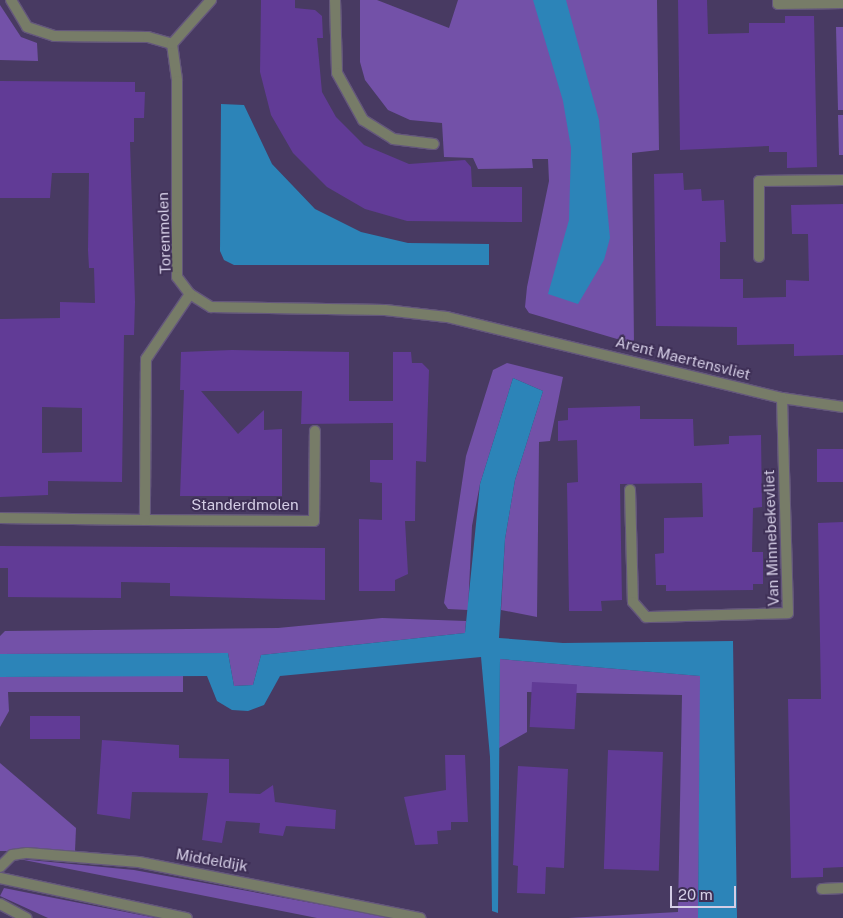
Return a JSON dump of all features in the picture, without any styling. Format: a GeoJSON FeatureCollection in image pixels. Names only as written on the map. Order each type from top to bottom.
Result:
{"type":"FeatureCollection","features":[{"type":"Feature","properties":{"kind":"street"},"geometry":{"type":"LineString","coordinates":[[11,0],[27,27],[54,36],[148,38],[172,44],[211,0]]}},
{"type":"Feature","properties":{"kind":"street"},"geometry":{"type":"LineString","coordinates":[[334,0],[337,73],[363,120],[393,139],[434,144]]}},
{"type":"Feature","properties":{"kind":"street"},"geometry":{"type":"LineString","coordinates":[[778,0],[778,4],[843,3]]}},
{"type":"Feature","properties":{"kind":"street","name":"Torenmolen"},"geometry":{"type":"LineString","coordinates":[[172,44],[177,80],[177,277],[190,294],[212,307],[385,310],[448,317],[517,333]]}},
{"type":"Feature","properties":{"kind":"street"},"geometry":{"type":"LineString","coordinates":[[759,257],[759,181],[843,180]]}},
{"type":"Feature","properties":{"kind":"street"},"geometry":{"type":"LineString","coordinates":[[145,520],[146,359],[190,294]]}},
{"type":"Feature","properties":{"kind":"street","name":"Arent Maertensvliet"},"geometry":{"type":"LineString","coordinates":[[517,333],[782,398],[843,407]]}},
{"type":"Feature","properties":{"kind":"street","name":"Van Minnebekevliet"},"geometry":{"type":"LineString","coordinates":[[630,490],[633,602],[646,617],[788,614],[782,398]]}},
{"type":"Feature","properties":{"kind":"street","name":"Standerdmolen"},"geometry":{"type":"LineString","coordinates":[[0,518],[314,521],[315,431]]}},
{"type":"Feature","properties":{"kind":"street","name":"Middeldijk"},"geometry":{"type":"LineString","coordinates":[[0,867],[12,855],[27,853],[139,862],[420,918]]}},
{"type":"Feature","properties":{"kind":"street"},"geometry":{"type":"LineString","coordinates":[[0,878],[187,918]]}},
{"type":"Feature","properties":{"kind":"street"},"geometry":{"type":"LineString","coordinates":[[822,889],[843,888]]}},
{"type":"Feature","properties":{"kind":"street"},"geometry":{"type":"LineString","coordinates":[[0,904],[26,918]]}},
{"type":"Feature","properties":{"kind":"shaded area"},"geometry":{"type":"Polygon","coordinates":[[[360,0],[377,0],[449,28],[458,0],[657,0],[659,150],[632,153],[634,344],[529,313],[525,307],[527,287],[549,181],[548,159],[532,159],[533,168],[478,169],[473,158],[444,157],[442,123],[410,120],[388,110],[365,80],[360,62],[360,0]]]}},
{"type":"Feature","properties":{"kind":"shaded area"},"geometry":{"type":"Polygon","coordinates":[[[0,5],[21,37],[37,43],[38,61],[0,60],[0,5]]]}},
{"type":"Feature","properties":{"kind":"shaded area"},"geometry":{"type":"Polygon","coordinates":[[[836,27],[843,27],[843,110],[838,110],[836,27]]]}},
{"type":"Feature","properties":{"kind":"shaded area"},"geometry":{"type":"Polygon","coordinates":[[[838,115],[843,115],[843,155],[839,155],[838,115]]]}},
{"type":"Feature","properties":{"kind":"shaded area"},"geometry":{"type":"Polygon","coordinates":[[[507,363],[563,377],[550,441],[539,442],[537,617],[501,610],[505,539],[515,480],[543,391],[513,378],[480,484],[472,526],[468,610],[448,609],[444,603],[466,456],[493,370],[507,363]]]}},
{"type":"Feature","properties":{"kind":"shaded area"},"geometry":{"type":"Polygon","coordinates":[[[382,618],[466,621],[465,633],[261,655],[253,685],[234,686],[228,653],[0,654],[0,636],[5,631],[278,628],[382,618]]]}},
{"type":"Feature","properties":{"kind":"shaded area"},"geometry":{"type":"Polygon","coordinates":[[[500,659],[701,676],[698,918],[568,918],[678,912],[682,695],[527,692],[527,732],[499,748],[500,659]]]}},
{"type":"Feature","properties":{"kind":"shaded area"},"geometry":{"type":"Polygon","coordinates":[[[183,675],[183,692],[8,692],[9,711],[0,727],[0,677],[183,675]]]}},
{"type":"Feature","properties":{"kind":"shaded area"},"geometry":{"type":"Polygon","coordinates":[[[0,763],[76,828],[75,851],[0,851],[0,763]]]}},
{"type":"Feature","properties":{"kind":"shaded area"},"geometry":{"type":"Polygon","coordinates":[[[19,859],[134,870],[393,918],[317,918],[19,859]]]}},
{"type":"Feature","properties":{"kind":"shaded area"},"geometry":{"type":"Polygon","coordinates":[[[4,888],[156,918],[48,918],[0,896],[4,888]]]}},
{"type":"Feature","properties":{"kind":"water"},"geometry":{"type":"Polygon","coordinates":[[[533,0],[566,0],[599,120],[610,238],[604,260],[578,304],[548,294],[569,220],[571,148],[563,101],[533,0]]]}},
{"type":"Feature","properties":{"kind":"water"},"geometry":{"type":"Polygon","coordinates":[[[221,104],[244,105],[272,164],[315,209],[361,232],[408,243],[489,244],[489,265],[234,265],[224,260],[220,251],[221,104]]]}},
{"type":"Feature","properties":{"kind":"water"},"geometry":{"type":"Polygon","coordinates":[[[513,378],[543,391],[515,480],[505,539],[499,638],[563,643],[733,641],[737,918],[698,918],[700,676],[500,659],[498,913],[492,911],[490,757],[481,657],[280,676],[264,705],[248,711],[232,710],[217,701],[207,676],[0,677],[0,654],[228,653],[234,686],[253,685],[261,655],[465,633],[480,484],[513,378]]]}},
{"type":"Feature","properties":{"kind":"building"},"geometry":{"type":"Polygon","coordinates":[[[261,0],[295,0],[295,8],[315,10],[322,16],[323,38],[317,38],[322,92],[336,117],[364,145],[409,164],[465,160],[471,167],[472,187],[522,187],[522,222],[407,221],[365,209],[327,187],[293,153],[271,115],[260,72],[261,0]]]}},
{"type":"Feature","properties":{"kind":"building"},"geometry":{"type":"Polygon","coordinates":[[[678,0],[707,0],[708,34],[749,33],[749,23],[785,23],[785,16],[814,16],[817,167],[787,168],[787,152],[769,152],[769,146],[680,150],[678,0]]]}},
{"type":"Feature","properties":{"kind":"building"},"geometry":{"type":"Polygon","coordinates":[[[0,81],[135,82],[135,92],[145,92],[144,118],[134,118],[134,142],[130,142],[135,302],[134,335],[124,335],[122,482],[48,481],[48,495],[0,497],[0,319],[60,318],[60,302],[95,303],[94,268],[89,268],[88,250],[89,173],[52,173],[50,198],[0,198],[0,81]],[[42,407],[42,453],[82,452],[82,408],[42,407]]]}},
{"type":"Feature","properties":{"kind":"building"},"geometry":{"type":"Polygon","coordinates":[[[683,173],[684,190],[701,189],[702,201],[724,200],[726,242],[720,242],[720,279],[743,279],[743,298],[786,297],[786,280],[809,281],[808,234],[792,234],[791,205],[843,204],[843,355],[794,356],[794,344],[737,345],[737,327],[656,326],[654,174],[683,173]]]}},
{"type":"Feature","properties":{"kind":"building"},"geometry":{"type":"Polygon","coordinates":[[[232,350],[349,352],[349,401],[393,401],[393,352],[411,352],[412,363],[422,363],[429,370],[426,462],[416,461],[415,521],[405,521],[408,574],[395,580],[395,591],[359,591],[359,519],[382,520],[382,483],[370,482],[370,460],[393,460],[393,423],[301,424],[302,391],[201,391],[238,434],[264,410],[264,430],[282,429],[282,496],[180,496],[184,390],[180,390],[181,352],[232,350]]]}},
{"type":"Feature","properties":{"kind":"building"},"geometry":{"type":"Polygon","coordinates":[[[640,406],[640,419],[693,419],[694,446],[729,444],[729,436],[761,435],[762,507],[753,508],[752,552],[763,552],[763,584],[753,584],[753,590],[666,591],[666,585],[656,585],[655,554],[664,553],[664,518],[703,517],[702,483],[620,484],[622,600],[601,601],[602,611],[569,611],[567,483],[578,482],[577,440],[558,441],[558,421],[568,420],[568,408],[640,406]]]}},
{"type":"Feature","properties":{"kind":"building"},"geometry":{"type":"Polygon","coordinates":[[[817,449],[843,449],[843,482],[817,482],[817,449]]]}},
{"type":"Feature","properties":{"kind":"building"},"geometry":{"type":"Polygon","coordinates":[[[843,522],[843,867],[823,868],[823,877],[791,878],[788,699],[821,699],[818,523],[843,522]]]}},
{"type":"Feature","properties":{"kind":"building"},"geometry":{"type":"Polygon","coordinates":[[[0,546],[325,548],[325,600],[170,596],[170,583],[121,582],[121,598],[8,597],[8,568],[0,568],[0,546]]]}},
{"type":"Feature","properties":{"kind":"building"},"geometry":{"type":"Polygon","coordinates":[[[532,682],[577,684],[575,729],[530,727],[532,682]]]}},
{"type":"Feature","properties":{"kind":"building"},"geometry":{"type":"Polygon","coordinates":[[[30,716],[80,716],[80,739],[30,739],[30,716]]]}},
{"type":"Feature","properties":{"kind":"building"},"geometry":{"type":"Polygon","coordinates":[[[102,740],[179,745],[179,758],[229,759],[229,793],[260,794],[273,785],[275,802],[336,810],[335,829],[286,826],[283,836],[259,833],[260,823],[226,821],[222,843],[202,840],[208,793],[132,792],[130,819],[97,814],[102,740]]]}},
{"type":"Feature","properties":{"kind":"building"},"geometry":{"type":"Polygon","coordinates":[[[608,750],[663,752],[659,871],[604,869],[608,750]]]}},
{"type":"Feature","properties":{"kind":"building"},"geometry":{"type":"Polygon","coordinates":[[[445,755],[465,755],[468,822],[451,822],[451,830],[437,831],[438,844],[415,845],[404,797],[446,790],[445,755]]]}},
{"type":"Feature","properties":{"kind":"building"},"geometry":{"type":"Polygon","coordinates":[[[518,766],[568,769],[564,868],[546,867],[545,894],[517,893],[518,866],[513,865],[518,766]]]}}]}
